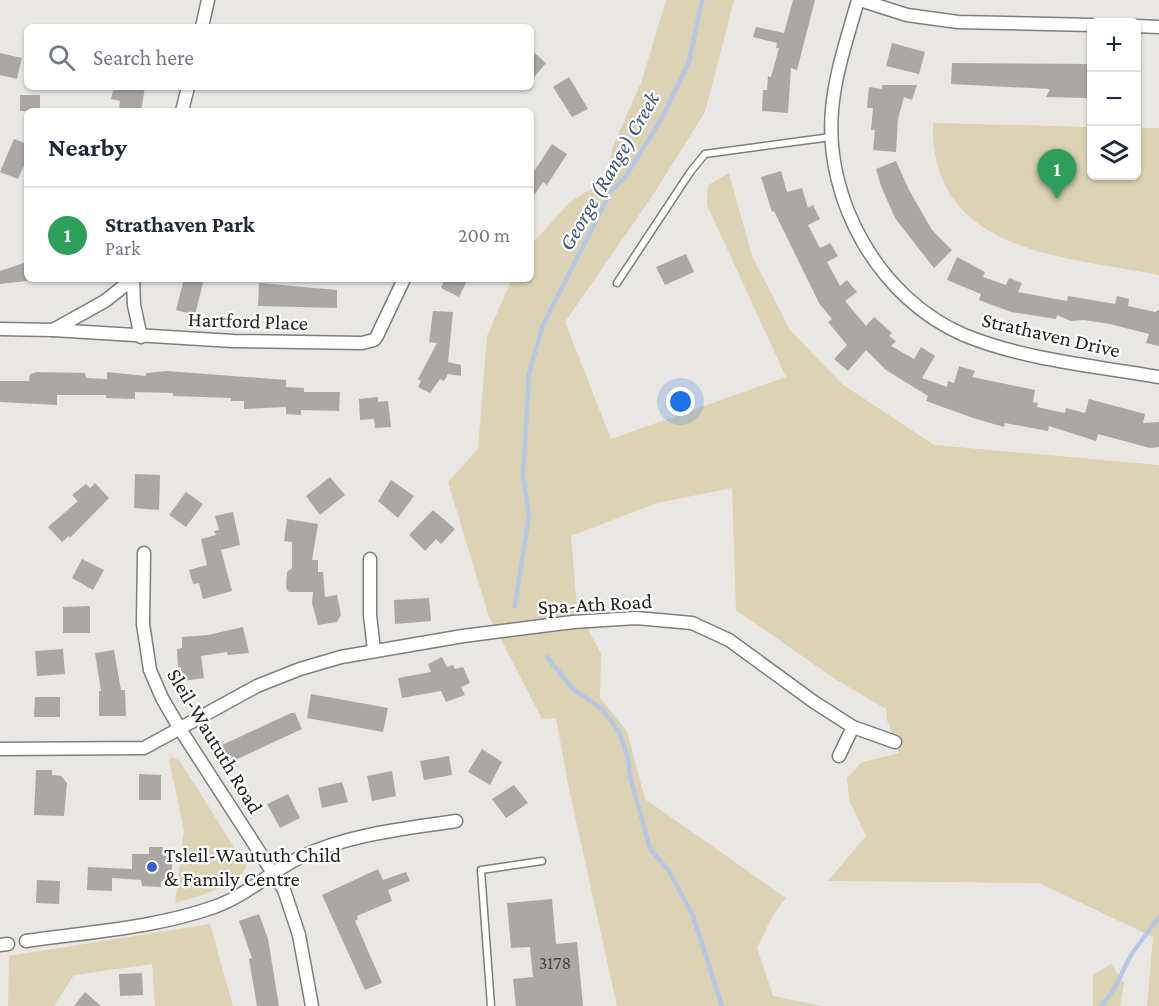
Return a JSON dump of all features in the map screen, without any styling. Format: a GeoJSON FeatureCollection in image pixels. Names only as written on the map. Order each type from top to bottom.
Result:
{"type":"FeatureCollection","features":[{"type":"Feature","properties":{"kind":"street"},"geometry":{"type":"LineString","coordinates":[[203,24],[208,0]]}},
{"type":"Feature","properties":{"kind":"street"},"geometry":{"type":"LineString","coordinates":[[859,0],[907,15],[958,22],[1087,25]]}},
{"type":"Feature","properties":{"kind":"street","name":"Strathaven Drive"},"geometry":{"type":"LineString","coordinates":[[859,0],[837,79],[831,137],[841,196],[851,219],[876,262],[916,304],[963,334],[1012,350],[1159,377]]}},
{"type":"Feature","properties":{"kind":"street"},"geometry":{"type":"LineString","coordinates":[[1141,26],[1159,27]]}},
{"type":"Feature","properties":{"kind":"street"},"geometry":{"type":"LineString","coordinates":[[183,108],[187,90]]}},
{"type":"Feature","properties":{"kind":"street"},"geometry":{"type":"LineString","coordinates":[[53,330],[105,301],[129,282]]}},
{"type":"Feature","properties":{"kind":"street"},"geometry":{"type":"LineString","coordinates":[[133,282],[134,305],[141,337]]}},
{"type":"Feature","properties":{"kind":"street","name":"Hartford Place"},"geometry":{"type":"LineString","coordinates":[[0,329],[53,330],[141,337],[362,343],[374,340],[377,336],[403,282]]}},
{"type":"Feature","properties":{"kind":"street","name":"Sleil-Waututh Road"},"geometry":{"type":"LineString","coordinates":[[144,554],[145,646],[150,670],[162,698],[180,729],[284,890],[299,935],[312,1006]]}},
{"type":"Feature","properties":{"kind":"street"},"geometry":{"type":"LineString","coordinates":[[370,559],[370,615],[374,650]]}},
{"type":"Feature","properties":{"kind":"street","name":"Spa-Ath Road"},"geometry":{"type":"LineString","coordinates":[[0,749],[144,748],[225,701],[300,669],[374,650],[573,622],[636,618],[692,622],[729,640],[814,702],[853,727],[895,742]]}},
{"type":"Feature","properties":{"kind":"street"},"geometry":{"type":"LineString","coordinates":[[839,756],[853,727]]}},
{"type":"Feature","properties":{"kind":"street"},"geometry":{"type":"LineString","coordinates":[[26,941],[188,916],[242,894],[303,856],[347,839],[456,821]]}},
{"type":"Feature","properties":{"kind":"lane"},"geometry":{"type":"LineString","coordinates":[[617,283],[691,171],[705,154],[831,137]]}},
{"type":"Feature","properties":{"kind":"lane"},"geometry":{"type":"LineString","coordinates":[[491,1006],[481,870],[542,861]]}},
{"type":"Feature","properties":{"kind":"shaded area"},"geometry":{"type":"Polygon","coordinates":[[[666,0],[734,0],[705,112],[653,195],[565,322],[611,439],[786,377],[707,205],[708,185],[729,173],[752,256],[790,330],[842,384],[934,445],[1159,465],[1159,1006],[1147,1006],[1153,937],[1039,883],[828,881],[866,836],[849,800],[847,778],[862,762],[899,753],[887,720],[886,709],[835,679],[736,610],[732,488],[657,503],[571,536],[577,608],[601,654],[600,698],[627,731],[645,799],[786,898],[773,915],[757,948],[773,996],[822,1006],[617,1006],[569,789],[556,718],[542,719],[488,614],[448,482],[478,449],[487,336],[511,282],[534,282],[534,242],[570,202],[608,178],[612,149],[642,80],[666,0]]]}},
{"type":"Feature","properties":{"kind":"shaded area"},"geometry":{"type":"Polygon","coordinates":[[[933,123],[1087,127],[1087,180],[1141,180],[1141,128],[1159,128],[1159,275],[1083,262],[1009,241],[978,224],[954,199],[938,166],[933,123]]]}},
{"type":"Feature","properties":{"kind":"shaded area"},"geometry":{"type":"Polygon","coordinates":[[[171,757],[179,760],[246,866],[236,880],[227,885],[175,903],[184,831],[169,759],[171,757]]]}},
{"type":"Feature","properties":{"kind":"shaded area"},"geometry":{"type":"Polygon","coordinates":[[[210,924],[233,1006],[155,1006],[152,964],[74,975],[54,1006],[8,1006],[9,956],[210,924]]]}},
{"type":"Feature","properties":{"kind":"shaded area"},"geometry":{"type":"Polygon","coordinates":[[[1111,964],[1124,983],[1120,1006],[1093,1006],[1093,975],[1111,964]]]}},
{"type":"Feature","properties":{"kind":"building"},"geometry":{"type":"Polygon","coordinates":[[[793,0],[815,0],[797,70],[791,68],[788,113],[762,111],[763,90],[767,90],[768,76],[771,77],[779,48],[776,48],[777,43],[753,37],[756,27],[784,33],[793,0]]]}},
{"type":"Feature","properties":{"kind":"building"},"geometry":{"type":"Polygon","coordinates":[[[892,43],[925,52],[919,74],[886,66],[892,43]]]}},
{"type":"Feature","properties":{"kind":"building"},"geometry":{"type":"Polygon","coordinates":[[[0,53],[22,58],[17,79],[0,75],[0,53]]]}},
{"type":"Feature","properties":{"kind":"building"},"geometry":{"type":"Polygon","coordinates":[[[534,53],[546,63],[534,77],[534,53]]]}},
{"type":"Feature","properties":{"kind":"building"},"geometry":{"type":"Polygon","coordinates":[[[952,63],[1087,64],[1086,98],[1046,97],[1050,89],[951,84],[952,63]]]}},
{"type":"Feature","properties":{"kind":"building"},"geometry":{"type":"Polygon","coordinates":[[[569,77],[588,109],[572,117],[553,87],[569,77]]]}},
{"type":"Feature","properties":{"kind":"building"},"geometry":{"type":"Polygon","coordinates":[[[882,85],[917,85],[912,100],[904,97],[898,119],[896,152],[873,150],[875,130],[871,130],[873,108],[867,108],[869,87],[882,89],[882,85]]]}},
{"type":"Feature","properties":{"kind":"building"},"geometry":{"type":"Polygon","coordinates":[[[113,90],[144,90],[142,108],[119,108],[120,101],[111,99],[113,90]]]}},
{"type":"Feature","properties":{"kind":"building"},"geometry":{"type":"Polygon","coordinates":[[[20,95],[40,95],[40,108],[24,108],[24,111],[20,111],[20,95]]]}},
{"type":"Feature","properties":{"kind":"building"},"geometry":{"type":"Polygon","coordinates":[[[14,139],[24,143],[24,166],[18,179],[0,172],[14,139]]]}},
{"type":"Feature","properties":{"kind":"building"},"geometry":{"type":"Polygon","coordinates":[[[552,144],[567,154],[547,185],[543,182],[534,196],[534,171],[552,144]]]}},
{"type":"Feature","properties":{"kind":"building"},"geometry":{"type":"Polygon","coordinates":[[[896,161],[909,190],[932,230],[952,250],[934,268],[895,218],[881,186],[876,169],[896,161]]]}},
{"type":"Feature","properties":{"kind":"building"},"geometry":{"type":"Polygon","coordinates":[[[781,171],[787,192],[802,188],[808,208],[813,205],[820,219],[808,225],[820,248],[830,243],[838,256],[827,262],[840,286],[847,280],[857,292],[845,301],[866,326],[874,317],[892,333],[889,336],[896,341],[891,346],[914,359],[921,347],[935,356],[922,378],[947,387],[948,381],[954,383],[959,366],[975,371],[972,377],[1035,390],[1033,402],[1038,403],[1037,407],[1065,413],[1066,408],[1085,413],[1089,399],[1145,414],[1143,423],[1159,422],[1159,447],[1150,448],[1098,434],[1096,441],[1049,426],[1048,431],[1005,423],[1004,427],[973,418],[926,401],[928,396],[886,370],[866,350],[848,371],[834,359],[847,345],[828,322],[832,319],[819,303],[774,211],[772,212],[761,177],[781,171]]]}},
{"type":"Feature","properties":{"kind":"building"},"geometry":{"type":"Polygon","coordinates":[[[686,254],[694,272],[665,285],[656,267],[686,254]]]}},
{"type":"Feature","properties":{"kind":"building"},"geometry":{"type":"Polygon","coordinates":[[[957,257],[985,272],[983,277],[1006,285],[1009,278],[1022,283],[1018,292],[1067,301],[1068,296],[1115,304],[1117,296],[1129,299],[1128,306],[1155,312],[1159,310],[1159,346],[1146,343],[1149,334],[1110,324],[1084,320],[1071,321],[1057,315],[1056,319],[1011,312],[979,300],[981,294],[947,280],[957,257]]]}},
{"type":"Feature","properties":{"kind":"building"},"geometry":{"type":"Polygon","coordinates":[[[24,263],[24,281],[0,284],[0,271],[24,263]]]}},
{"type":"Feature","properties":{"kind":"building"},"geometry":{"type":"Polygon","coordinates":[[[183,282],[203,282],[195,315],[176,310],[183,282]]]}},
{"type":"Feature","properties":{"kind":"building"},"geometry":{"type":"Polygon","coordinates":[[[444,282],[466,282],[459,297],[441,288],[444,282]]]}},
{"type":"Feature","properties":{"kind":"building"},"geometry":{"type":"Polygon","coordinates":[[[259,283],[337,290],[337,308],[258,306],[259,283]]]}},
{"type":"Feature","properties":{"kind":"building"},"geometry":{"type":"Polygon","coordinates":[[[433,311],[453,312],[448,362],[461,365],[461,376],[448,374],[444,381],[440,379],[430,393],[418,387],[421,381],[418,379],[437,343],[429,342],[433,311]]]}},
{"type":"Feature","properties":{"kind":"building"},"geometry":{"type":"Polygon","coordinates":[[[167,371],[286,380],[286,387],[304,388],[304,392],[340,392],[339,411],[301,410],[301,415],[286,414],[286,407],[244,409],[244,401],[231,401],[231,398],[173,396],[173,393],[135,392],[135,399],[106,398],[106,395],[57,395],[57,405],[0,402],[0,381],[29,381],[30,374],[37,372],[85,373],[86,378],[107,379],[107,372],[146,376],[146,373],[167,371]]]}},
{"type":"Feature","properties":{"kind":"building"},"geometry":{"type":"Polygon","coordinates":[[[378,397],[378,402],[388,401],[391,427],[375,428],[374,419],[360,420],[359,399],[378,397]]]}},
{"type":"Feature","properties":{"kind":"building"},"geometry":{"type":"Polygon","coordinates":[[[135,474],[160,475],[159,510],[134,508],[135,474]]]}},
{"type":"Feature","properties":{"kind":"building"},"geometry":{"type":"Polygon","coordinates":[[[330,477],[345,495],[320,515],[306,496],[330,477]]]}},
{"type":"Feature","properties":{"kind":"building"},"geometry":{"type":"Polygon","coordinates":[[[391,480],[414,496],[398,518],[378,501],[391,480]]]}},
{"type":"Feature","properties":{"kind":"building"},"geometry":{"type":"Polygon","coordinates":[[[95,483],[109,498],[70,538],[69,536],[62,542],[48,527],[78,501],[72,495],[86,484],[90,488],[95,483]]]}},
{"type":"Feature","properties":{"kind":"building"},"geometry":{"type":"Polygon","coordinates":[[[186,492],[203,504],[186,527],[169,515],[186,492]]]}},
{"type":"Feature","properties":{"kind":"building"},"geometry":{"type":"Polygon","coordinates":[[[433,510],[455,529],[441,544],[436,539],[425,551],[409,535],[433,510]]]}},
{"type":"Feature","properties":{"kind":"building"},"geometry":{"type":"Polygon","coordinates":[[[233,512],[240,545],[221,550],[232,591],[203,599],[199,583],[193,584],[189,570],[207,565],[201,539],[216,535],[214,531],[219,530],[215,516],[233,512]]]}},
{"type":"Feature","properties":{"kind":"building"},"geometry":{"type":"Polygon","coordinates":[[[287,519],[318,524],[312,560],[318,560],[318,572],[323,572],[325,597],[337,595],[341,615],[337,622],[318,625],[312,603],[313,592],[289,592],[286,588],[287,572],[292,568],[292,542],[284,541],[287,519]]]}},
{"type":"Feature","properties":{"kind":"building"},"geometry":{"type":"Polygon","coordinates":[[[82,559],[104,570],[93,590],[72,578],[82,559]]]}},
{"type":"Feature","properties":{"kind":"building"},"geometry":{"type":"Polygon","coordinates":[[[429,598],[431,621],[395,624],[394,600],[429,598]]]}},
{"type":"Feature","properties":{"kind":"building"},"geometry":{"type":"Polygon","coordinates":[[[90,606],[90,633],[63,633],[63,607],[90,606]]]}},
{"type":"Feature","properties":{"kind":"building"},"geometry":{"type":"Polygon","coordinates":[[[243,627],[249,653],[228,655],[227,652],[201,656],[204,678],[183,681],[181,667],[178,667],[177,649],[182,648],[182,637],[208,635],[243,627]]]}},
{"type":"Feature","properties":{"kind":"building"},"geometry":{"type":"Polygon","coordinates":[[[63,649],[65,674],[37,676],[35,651],[63,649]]]}},
{"type":"Feature","properties":{"kind":"building"},"geometry":{"type":"Polygon","coordinates":[[[114,650],[121,690],[125,690],[126,716],[99,716],[99,691],[101,691],[95,653],[114,650]]]}},
{"type":"Feature","properties":{"kind":"building"},"geometry":{"type":"Polygon","coordinates":[[[442,657],[447,667],[453,665],[455,669],[463,667],[470,683],[461,687],[465,695],[446,702],[441,691],[402,698],[398,678],[431,672],[428,664],[442,657]]]}},
{"type":"Feature","properties":{"kind":"building"},"geometry":{"type":"Polygon","coordinates":[[[311,694],[388,708],[383,732],[307,718],[311,694]]]}},
{"type":"Feature","properties":{"kind":"building"},"geometry":{"type":"Polygon","coordinates":[[[35,697],[60,697],[60,717],[34,717],[35,697]]]}},
{"type":"Feature","properties":{"kind":"building"},"geometry":{"type":"Polygon","coordinates":[[[295,713],[302,729],[231,762],[222,745],[295,713]]]}},
{"type":"Feature","properties":{"kind":"building"},"geometry":{"type":"Polygon","coordinates":[[[482,749],[502,762],[490,785],[468,772],[482,749]]]}},
{"type":"Feature","properties":{"kind":"building"},"geometry":{"type":"Polygon","coordinates":[[[449,756],[452,775],[424,780],[420,761],[449,756]]]}},
{"type":"Feature","properties":{"kind":"building"},"geometry":{"type":"Polygon","coordinates":[[[36,770],[52,770],[52,775],[61,776],[67,783],[64,816],[34,815],[36,770]]]}},
{"type":"Feature","properties":{"kind":"building"},"geometry":{"type":"Polygon","coordinates":[[[392,771],[396,796],[372,801],[367,776],[392,771]]]}},
{"type":"Feature","properties":{"kind":"building"},"geometry":{"type":"Polygon","coordinates":[[[139,774],[161,775],[161,800],[139,800],[139,774]]]}},
{"type":"Feature","properties":{"kind":"building"},"geometry":{"type":"Polygon","coordinates":[[[342,782],[348,802],[322,808],[318,788],[342,782]]]}},
{"type":"Feature","properties":{"kind":"building"},"geometry":{"type":"Polygon","coordinates":[[[514,785],[528,803],[506,818],[492,799],[514,785]]]}},
{"type":"Feature","properties":{"kind":"building"},"geometry":{"type":"Polygon","coordinates":[[[288,794],[300,818],[280,828],[267,804],[288,794]]]}},
{"type":"Feature","properties":{"kind":"building","name":"Tsleil-Waututh Child & Family Centre"},"geometry":{"type":"Polygon","coordinates":[[[149,847],[163,847],[164,854],[173,854],[171,881],[161,881],[161,887],[142,886],[141,880],[112,878],[112,891],[87,890],[88,867],[132,869],[132,854],[149,854],[149,847]]]}},
{"type":"Feature","properties":{"kind":"building"},"geometry":{"type":"Polygon","coordinates":[[[378,869],[383,880],[406,872],[410,881],[388,890],[392,901],[357,916],[358,919],[355,921],[382,983],[365,990],[322,895],[378,869]]]}},
{"type":"Feature","properties":{"kind":"building"},"geometry":{"type":"Polygon","coordinates":[[[37,880],[60,881],[59,904],[36,903],[37,880]]]}},
{"type":"Feature","properties":{"kind":"building"},"geometry":{"type":"Polygon","coordinates":[[[552,899],[556,944],[577,942],[583,1006],[516,1006],[513,979],[533,977],[530,947],[511,948],[507,903],[552,899]]]}},
{"type":"Feature","properties":{"kind":"building"},"geometry":{"type":"Polygon","coordinates":[[[259,914],[268,939],[279,1006],[257,1006],[249,959],[252,958],[239,921],[259,914]]]}},
{"type":"Feature","properties":{"kind":"building"},"geometry":{"type":"Polygon","coordinates":[[[142,973],[143,995],[120,996],[119,974],[142,973]]]}},
{"type":"Feature","properties":{"kind":"building"},"geometry":{"type":"Polygon","coordinates":[[[85,992],[101,1006],[74,1006],[85,992]]]}},
{"type":"Feature","properties":{"kind":"waterway","name":"George (Range) Creek"},"geometry":{"type":"LineString","coordinates":[[515,606],[529,516],[523,475],[529,374],[542,327],[611,191],[626,176],[663,116],[689,62],[702,0]]}},
{"type":"Feature","properties":{"kind":"waterway","name":"George (Range) Creek"},"geometry":{"type":"LineString","coordinates":[[547,657],[573,689],[603,710],[619,732],[628,757],[630,776],[650,849],[669,871],[693,916],[722,1006]]}},
{"type":"Feature","properties":{"kind":"waterway"},"geometry":{"type":"LineString","coordinates":[[1101,1006],[1114,989],[1131,955],[1159,917]]}},
{"type":"Feature","properties":{"kind":"place","name":"Strathaven Park"},"geometry":{"type":"Point","coordinates":[1057,199]}},
{"type":"Feature","properties":{"kind":"place","name":"Tsleil-Waututh Child & Family Centre"},"geometry":{"type":"Point","coordinates":[152,867]}}]}
